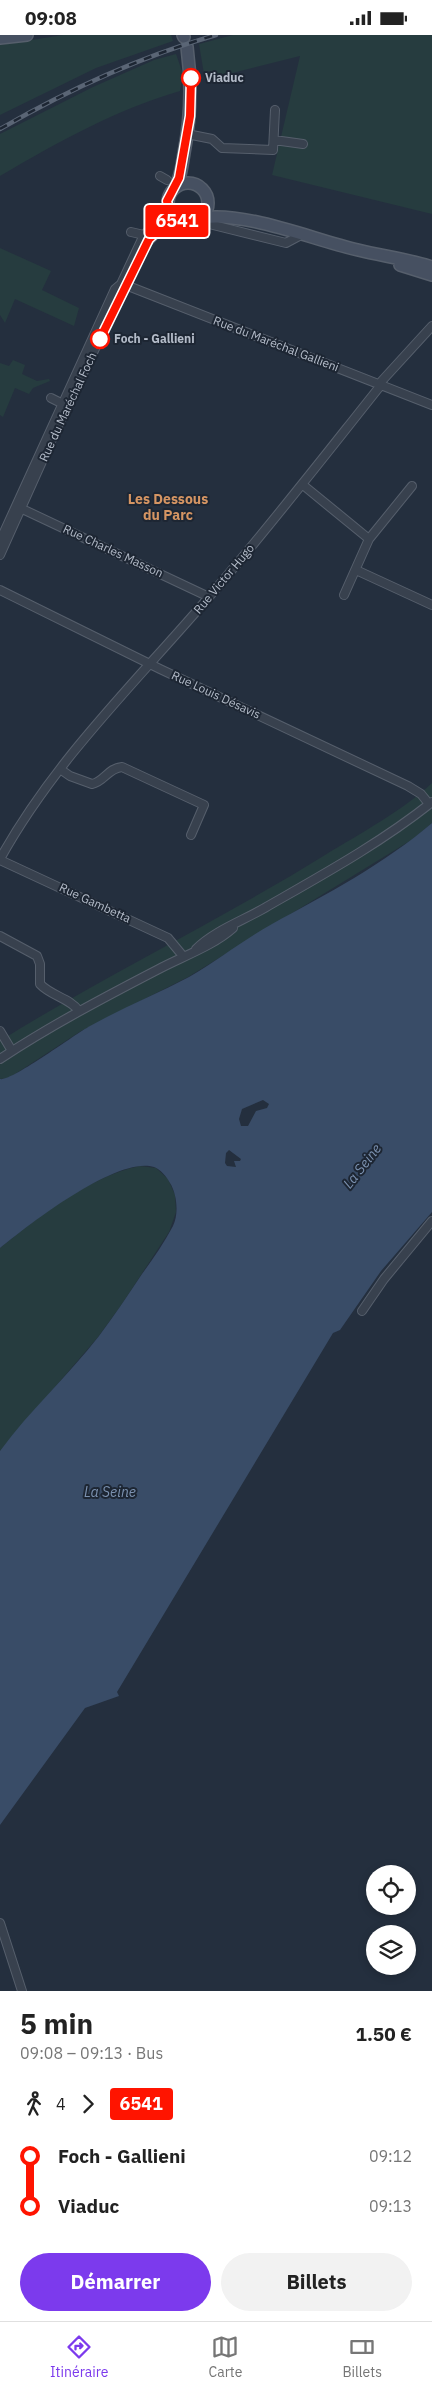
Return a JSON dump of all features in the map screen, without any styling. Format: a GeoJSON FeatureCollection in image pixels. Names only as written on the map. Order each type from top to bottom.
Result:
{"type":"FeatureCollection","features":[{"type":"Feature","properties":{"kind":"main road"},"geometry":{"type":"LineString","coordinates":[[0,38],[27,35]]}},
{"type":"Feature","properties":{"kind":"main road"},"geometry":{"type":"LineString","coordinates":[[167,181],[179,178],[186,139],[192,98],[188,47]]}},
{"type":"Feature","properties":{"kind":"main road"},"geometry":{"type":"LineString","coordinates":[[186,139],[188,161],[194,184]]}},
{"type":"Feature","properties":{"kind":"main road"},"geometry":{"type":"LineString","coordinates":[[167,181],[194,184],[203,189],[208,199],[220,209],[244,219],[358,251],[432,275]]}},
{"type":"Feature","properties":{"kind":"main road"},"geometry":{"type":"LineString","coordinates":[[167,181],[169,195],[167,204],[170,215],[179,222],[188,224],[220,216],[244,219]]}},
{"type":"Feature","properties":{"kind":"main road"},"geometry":{"type":"LineString","coordinates":[[200,220],[208,208],[208,199]]}},
{"type":"Feature","properties":{"kind":"main road"},"geometry":{"type":"LineString","coordinates":[[358,251],[429,264]]}},
{"type":"Feature","properties":{"kind":"street"},"geometry":{"type":"LineString","coordinates":[[186,139],[212,139],[222,147],[273,150],[275,110]]}},
{"type":"Feature","properties":{"kind":"street"},"geometry":{"type":"LineString","coordinates":[[274,140],[303,144]]}},
{"type":"Feature","properties":{"kind":"street","name":"Rue du Maréchal Foch"},"geometry":{"type":"LineString","coordinates":[[124,285],[144,235],[167,204]]}},
{"type":"Feature","properties":{"kind":"street"},"geometry":{"type":"LineString","coordinates":[[200,220],[286,243],[302,235]]}},
{"type":"Feature","properties":{"kind":"street","name":"Rue du Maréchal Foch"},"geometry":{"type":"LineString","coordinates":[[0,541],[18,507],[115,289],[124,285],[152,235],[167,225],[179,222]]}},
{"type":"Feature","properties":{"kind":"street"},"geometry":{"type":"LineString","coordinates":[[131,232],[144,235]]}},
{"type":"Feature","properties":{"kind":"street","name":"Rue du Maréchal Gallieni"},"geometry":{"type":"LineString","coordinates":[[124,285],[432,405]]}},
{"type":"Feature","properties":{"kind":"street","name":"Rue Victor Hugo"},"geometry":{"type":"LineString","coordinates":[[0,860],[60,769],[86,735],[209,597],[303,485],[380,384],[432,326]]}},
{"type":"Feature","properties":{"kind":"street"},"geometry":{"type":"LineString","coordinates":[[51,398],[64,405]]}},
{"type":"Feature","properties":{"kind":"street"},"geometry":{"type":"LineString","coordinates":[[303,485],[369,539]]}},
{"type":"Feature","properties":{"kind":"street"},"geometry":{"type":"LineString","coordinates":[[344,595],[369,539],[412,486]]}},
{"type":"Feature","properties":{"kind":"street","name":"Rue du Maréchal Foch"},"geometry":{"type":"LineString","coordinates":[[0,555],[18,507]]}},
{"type":"Feature","properties":{"kind":"street","name":"Rue Charles Masson"},"geometry":{"type":"LineString","coordinates":[[18,507],[209,597]]}},
{"type":"Feature","properties":{"kind":"street"},"geometry":{"type":"LineString","coordinates":[[356,570],[432,605]]}},
{"type":"Feature","properties":{"kind":"street","name":"Rue Louis Désavis"},"geometry":{"type":"LineString","coordinates":[[0,590],[408,786],[431,803]]}},
{"type":"Feature","properties":{"kind":"street"},"geometry":{"type":"LineString","coordinates":[[60,769],[92,784],[99,781],[111,769],[122,767],[204,805],[191,835]]}},
{"type":"Feature","properties":{"kind":"street"},"geometry":{"type":"LineString","coordinates":[[0,1059],[79,1011],[196,949],[206,939],[236,925],[333,868],[431,803]]}},
{"type":"Feature","properties":{"kind":"street","name":"Rue Gambetta"},"geometry":{"type":"LineString","coordinates":[[0,860],[168,938],[183,956]]}},
{"type":"Feature","properties":{"kind":"street"},"geometry":{"type":"LineString","coordinates":[[0,936],[33,952],[39,959],[40,984],[48,991],[75,1005],[79,1011]]}},
{"type":"Feature","properties":{"kind":"street"},"geometry":{"type":"LineString","coordinates":[[0,1031],[12,1051]]}},
{"type":"Feature","properties":{"kind":"street"},"geometry":{"type":"LineString","coordinates":[[362,1311],[384,1279],[432,1221]]}},
{"type":"Feature","properties":{"kind":"street"},"geometry":{"type":"LineString","coordinates":[[0,1923],[22,1991]]}},
{"type":"Feature","properties":{"kind":"green space"},"geometry":{"type":"Polygon","coordinates":[[[63,35],[171,35],[173,41],[96,68],[0,115],[0,45],[63,35]]]}},
{"type":"Feature","properties":{"kind":"green space"},"geometry":{"type":"Polygon","coordinates":[[[233,35],[432,35],[432,214],[272,175],[300,56],[205,80],[199,44],[233,35]]]}},
{"type":"Feature","properties":{"kind":"green space"},"geometry":{"type":"Polygon","coordinates":[[[176,54],[183,74],[180,91],[110,117],[65,139],[0,176],[0,134],[93,87],[154,60],[176,54]]]}},
{"type":"Feature","properties":{"kind":"green space"},"geometry":{"type":"Polygon","coordinates":[[[0,248],[51,271],[42,290],[79,308],[74,326],[15,299],[5,323],[0,315],[0,248]]]}},
{"type":"Feature","properties":{"kind":"green space"},"geometry":{"type":"Polygon","coordinates":[[[13,360],[25,365],[22,374],[37,381],[49,379],[50,381],[33,388],[29,394],[15,388],[3,417],[0,415],[0,363],[9,366],[13,360]]]}},
{"type":"Feature","properties":{"kind":"green space"},"geometry":{"type":"Polygon","coordinates":[[[432,783],[432,823],[413,839],[188,977],[81,1031],[9,1078],[0,1079],[0,1041],[40,1016],[285,879],[367,830],[432,783]]]}},
{"type":"Feature","properties":{"kind":"green space"},"geometry":{"type":"Polygon","coordinates":[[[140,1166],[156,1168],[168,1179],[175,1195],[176,1212],[169,1232],[98,1337],[0,1451],[0,1248],[49,1210],[84,1188],[121,1171],[140,1166]]]}},
{"type":"Feature","properties":{"kind":"water","name":"La Seine"},"geometry":{"type":"Polygon","coordinates":[[[432,823],[432,1212],[381,1271],[340,1330],[333,1333],[117,1692],[119,1696],[85,1708],[0,1825],[0,1451],[105,1328],[166,1239],[175,1221],[177,1210],[170,1183],[159,1169],[138,1166],[119,1171],[74,1194],[0,1248],[0,1079],[17,1073],[102,1019],[189,977],[261,930],[355,878],[414,838],[432,823]],[[263,1100],[242,1109],[239,1119],[241,1126],[248,1126],[256,1111],[267,1108],[269,1104],[263,1100]],[[229,1150],[226,1153],[225,1163],[227,1166],[236,1167],[234,1161],[240,1161],[241,1159],[229,1150]]]}},
{"type":"Feature","properties":{"kind":"railway"},"geometry":{"type":"LineString","coordinates":[[0,129],[51,101],[105,76],[160,53],[216,35]]}},
{"type":"Feature","properties":{"kind":"bus line","name":"6541"},"geometry":{"type":"LineString","coordinates":[[100,339],[149,239],[162,227],[179,222],[170,215],[167,201],[179,178],[186,143],[192,98],[191,78]]}},
{"type":"Feature","properties":{"kind":"place","name":"Viaduc"},"geometry":{"type":"Point","coordinates":[191,78]}},
{"type":"Feature","properties":{"kind":"place","name":"Foch - Gallieni"},"geometry":{"type":"Point","coordinates":[100,339]}},
{"type":"Feature","properties":{"kind":"district","name":"Les Dessous du Parc"},"geometry":{"type":"Point","coordinates":[168,507]}}]}
